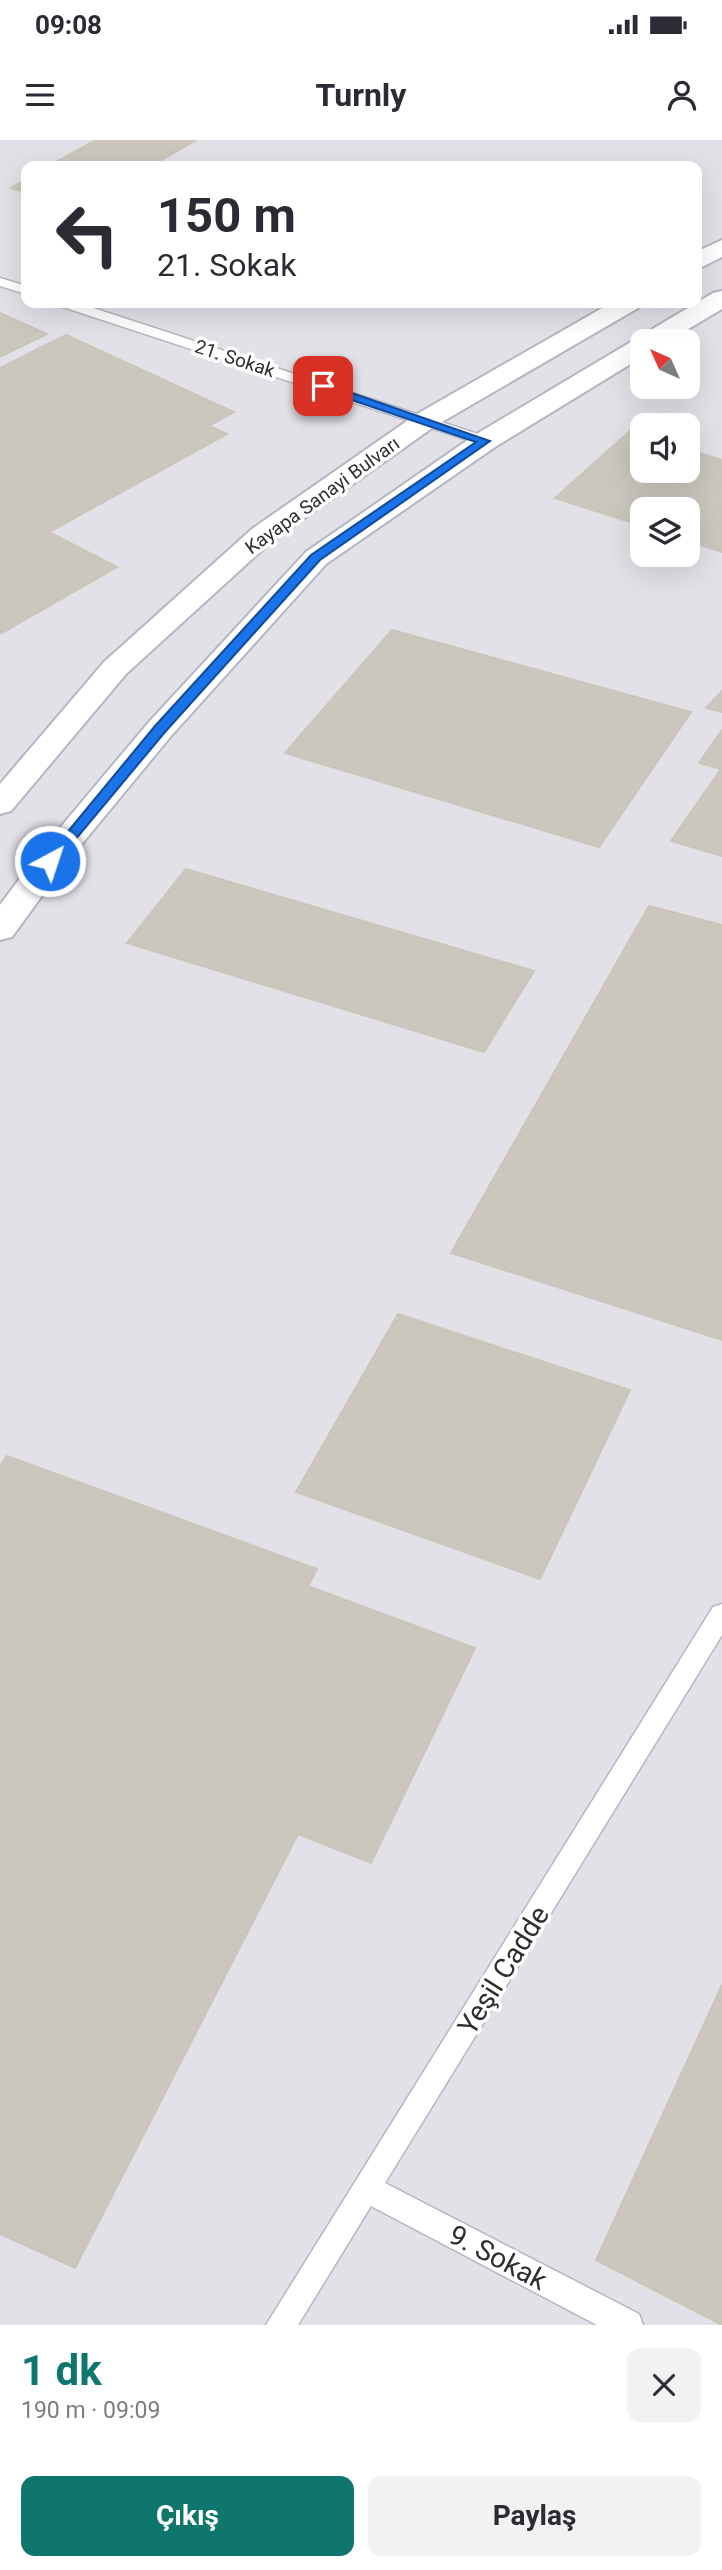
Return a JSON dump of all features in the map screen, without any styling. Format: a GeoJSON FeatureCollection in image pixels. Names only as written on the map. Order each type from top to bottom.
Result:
{"type":"FeatureCollection","features":[{"type":"Feature","properties":{"kind":"main road"},"geometry":{"type":"LineString","coordinates":[[702,259],[722,247]]}},
{"type":"Feature","properties":{"kind":"main road"},"geometry":{"type":"LineString","coordinates":[[670,329],[722,298]]}},
{"type":"Feature","properties":{"kind":"main road","name":"Kayapa Sanayi Bulvarı"},"geometry":{"type":"LineString","coordinates":[[0,804],[116,668],[252,544],[426,420],[620,308]]}},
{"type":"Feature","properties":{"kind":"main road"},"geometry":{"type":"LineString","coordinates":[[0,929],[50,861],[160,729],[316,558],[485,441],[630,353]]}},
{"type":"Feature","properties":{"kind":"lane"},"geometry":{"type":"LineString","coordinates":[[0,282],[21,288]]}},
{"type":"Feature","properties":{"kind":"lane","name":"21. Sokak"},"geometry":{"type":"LineString","coordinates":[[80,308],[485,441]]}},
{"type":"Feature","properties":{"kind":"lane","name":"Yeşil Cadde"},"geometry":{"type":"LineString","coordinates":[[281,2325],[368,2189],[722,1614]]}},
{"type":"Feature","properties":{"kind":"lane","name":"9. Sokak"},"geometry":{"type":"LineString","coordinates":[[368,2189],[628,2325]]}},
{"type":"Feature","properties":{"kind":"shaded area"},"geometry":{"type":"Polygon","coordinates":[[[0,140],[722,140],[722,2325],[0,2325],[0,140]]]}},
{"type":"Feature","properties":{"kind":"building"},"geometry":{"type":"Polygon","coordinates":[[[96,140],[196,140],[160,161],[58,161],[96,140]]]}},
{"type":"Feature","properties":{"kind":"building"},"geometry":{"type":"Polygon","coordinates":[[[21,182],[21,191],[11,188],[21,182]]]}},
{"type":"Feature","properties":{"kind":"building"},"geometry":{"type":"Polygon","coordinates":[[[0,313],[47,334],[0,357],[0,313]]]}},
{"type":"Feature","properties":{"kind":"building"},"geometry":{"type":"Polygon","coordinates":[[[66,335],[234,412],[209,426],[41,347],[66,335]]]}},
{"type":"Feature","properties":{"kind":"building"},"geometry":{"type":"Polygon","coordinates":[[[41,347],[227,434],[49,532],[117,567],[0,634],[0,368],[41,347]]]}},
{"type":"Feature","properties":{"kind":"building"},"geometry":{"type":"Polygon","coordinates":[[[630,431],[630,483],[700,483],[700,453],[722,460],[722,552],[700,545],[700,497],[630,497],[630,522],[555,498],[630,431]]]}},
{"type":"Feature","properties":{"kind":"building"},"geometry":{"type":"Polygon","coordinates":[[[392,630],[691,712],[599,847],[285,753],[392,630]]]}},
{"type":"Feature","properties":{"kind":"building"},"geometry":{"type":"Polygon","coordinates":[[[722,691],[722,712],[706,708],[722,691]]]}},
{"type":"Feature","properties":{"kind":"building"},"geometry":{"type":"Polygon","coordinates":[[[722,730],[722,856],[671,841],[721,769],[699,763],[722,730]]]}},
{"type":"Feature","properties":{"kind":"building"},"geometry":{"type":"Polygon","coordinates":[[[186,869],[534,971],[484,1052],[127,943],[186,869]]]}},
{"type":"Feature","properties":{"kind":"building"},"geometry":{"type":"Polygon","coordinates":[[[649,906],[722,925],[722,1129],[551,1078],[649,906]]]}},
{"type":"Feature","properties":{"kind":"building"},"geometry":{"type":"Polygon","coordinates":[[[551,1078],[722,1129],[722,1340],[451,1253],[551,1078]]]}},
{"type":"Feature","properties":{"kind":"building"},"geometry":{"type":"Polygon","coordinates":[[[398,1314],[630,1390],[540,1579],[296,1492],[398,1314]]]}},
{"type":"Feature","properties":{"kind":"building"},"geometry":{"type":"Polygon","coordinates":[[[7,1456],[84,1484],[21,1579],[0,1571],[0,1466],[7,1456]]]}},
{"type":"Feature","properties":{"kind":"building"},"geometry":{"type":"Polygon","coordinates":[[[84,1484],[317,1569],[308,1586],[475,1648],[371,1863],[298,1834],[106,2208],[0,2160],[0,1571],[21,1579],[84,1484]]]}},
{"type":"Feature","properties":{"kind":"building"},"geometry":{"type":"Polygon","coordinates":[[[722,1985],[722,2194],[644,2155],[722,1985]]]}},
{"type":"Feature","properties":{"kind":"building"},"geometry":{"type":"Polygon","coordinates":[[[644,2155],[722,2194],[722,2325],[596,2260],[644,2155]]]}},
{"type":"Feature","properties":{"kind":"building"},"geometry":{"type":"Polygon","coordinates":[[[0,2160],[106,2208],[75,2268],[0,2234],[0,2160]]]}},
{"type":"Feature","properties":{"kind":"route"},"geometry":{"type":"LineString","coordinates":[[50,861],[160,729],[316,558],[485,441],[323,386]]}}]}
